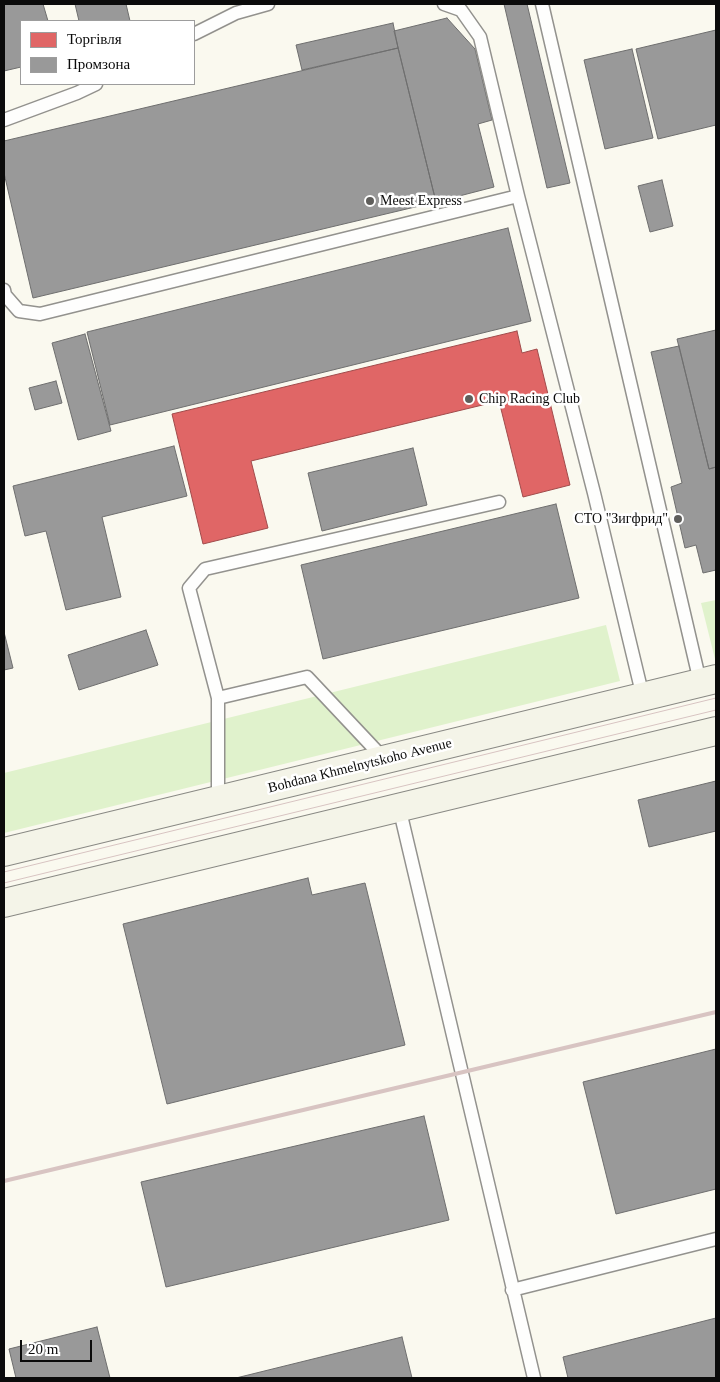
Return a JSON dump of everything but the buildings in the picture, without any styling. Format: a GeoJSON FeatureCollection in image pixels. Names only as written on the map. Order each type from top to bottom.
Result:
{"type":"FeatureCollection","features":[{"type":"Feature","properties":{"kind":"main road","name":"Bohdana Khmelnytskoho Avenue"},"geometry":{"type":"LineString","coordinates":[[4,852],[708,680]]}},
{"type":"Feature","properties":{"kind":"main road"},"geometry":{"type":"LineString","coordinates":[[4,903],[716,731]]}},
{"type":"Feature","properties":{"kind":"lane"},"geometry":{"type":"LineString","coordinates":[[195,34],[236,13],[268,4]]}},
{"type":"Feature","properties":{"kind":"lane"},"geometry":{"type":"LineString","coordinates":[[444,4],[461,10],[480,37],[643,697]]}},
{"type":"Feature","properties":{"kind":"lane"},"geometry":{"type":"LineString","coordinates":[[542,4],[708,680]]}},
{"type":"Feature","properties":{"kind":"lane"},"geometry":{"type":"LineString","coordinates":[[4,120],[94,85]]}},
{"type":"Feature","properties":{"kind":"lane"},"geometry":{"type":"LineString","coordinates":[[4,290],[5,295],[19,312],[40,314],[518,196]]}},
{"type":"Feature","properties":{"kind":"lane"},"geometry":{"type":"LineString","coordinates":[[218,800],[218,698],[189,588],[205,569],[499,502]]}},
{"type":"Feature","properties":{"kind":"lane"},"geometry":{"type":"LineString","coordinates":[[218,698],[307,677],[385,760]]}},
{"type":"Feature","properties":{"kind":"lane"},"geometry":{"type":"LineString","coordinates":[[399,807],[534,1378]]}},
{"type":"Feature","properties":{"kind":"lane"},"geometry":{"type":"LineString","coordinates":[[512,1290],[716,1238]]}},
{"type":"Feature","properties":{"kind":"green space"},"geometry":{"type":"Polygon","coordinates":[[[716,600],[716,659],[715,659],[701,603],[716,600]]]}},
{"type":"Feature","properties":{"kind":"green space"},"geometry":{"type":"Polygon","coordinates":[[[606,625],[620,681],[4,833],[4,773],[606,625]]]}},
{"type":"Feature","properties":{"kind":"tram line"},"geometry":{"type":"LineString","coordinates":[[4,872],[716,698]]}},
{"type":"Feature","properties":{"kind":"tram line"},"geometry":{"type":"LineString","coordinates":[[4,883],[716,710]]}},
{"type":"Feature","properties":{"kind":"railway"},"geometry":{"type":"LineString","coordinates":[[4,1181],[716,1012]]}},
{"type":"Feature","properties":{"kind":"place","name":"Meest Express"},"geometry":{"type":"Point","coordinates":[370,201]}},
{"type":"Feature","properties":{"kind":"place","name":"Chip Racing Club"},"geometry":{"type":"Point","coordinates":[469,399]}},
{"type":"Feature","properties":{"kind":"place","name":"СТО \"Зигфрид\""},"geometry":{"type":"Point","coordinates":[678,519]}}]}
